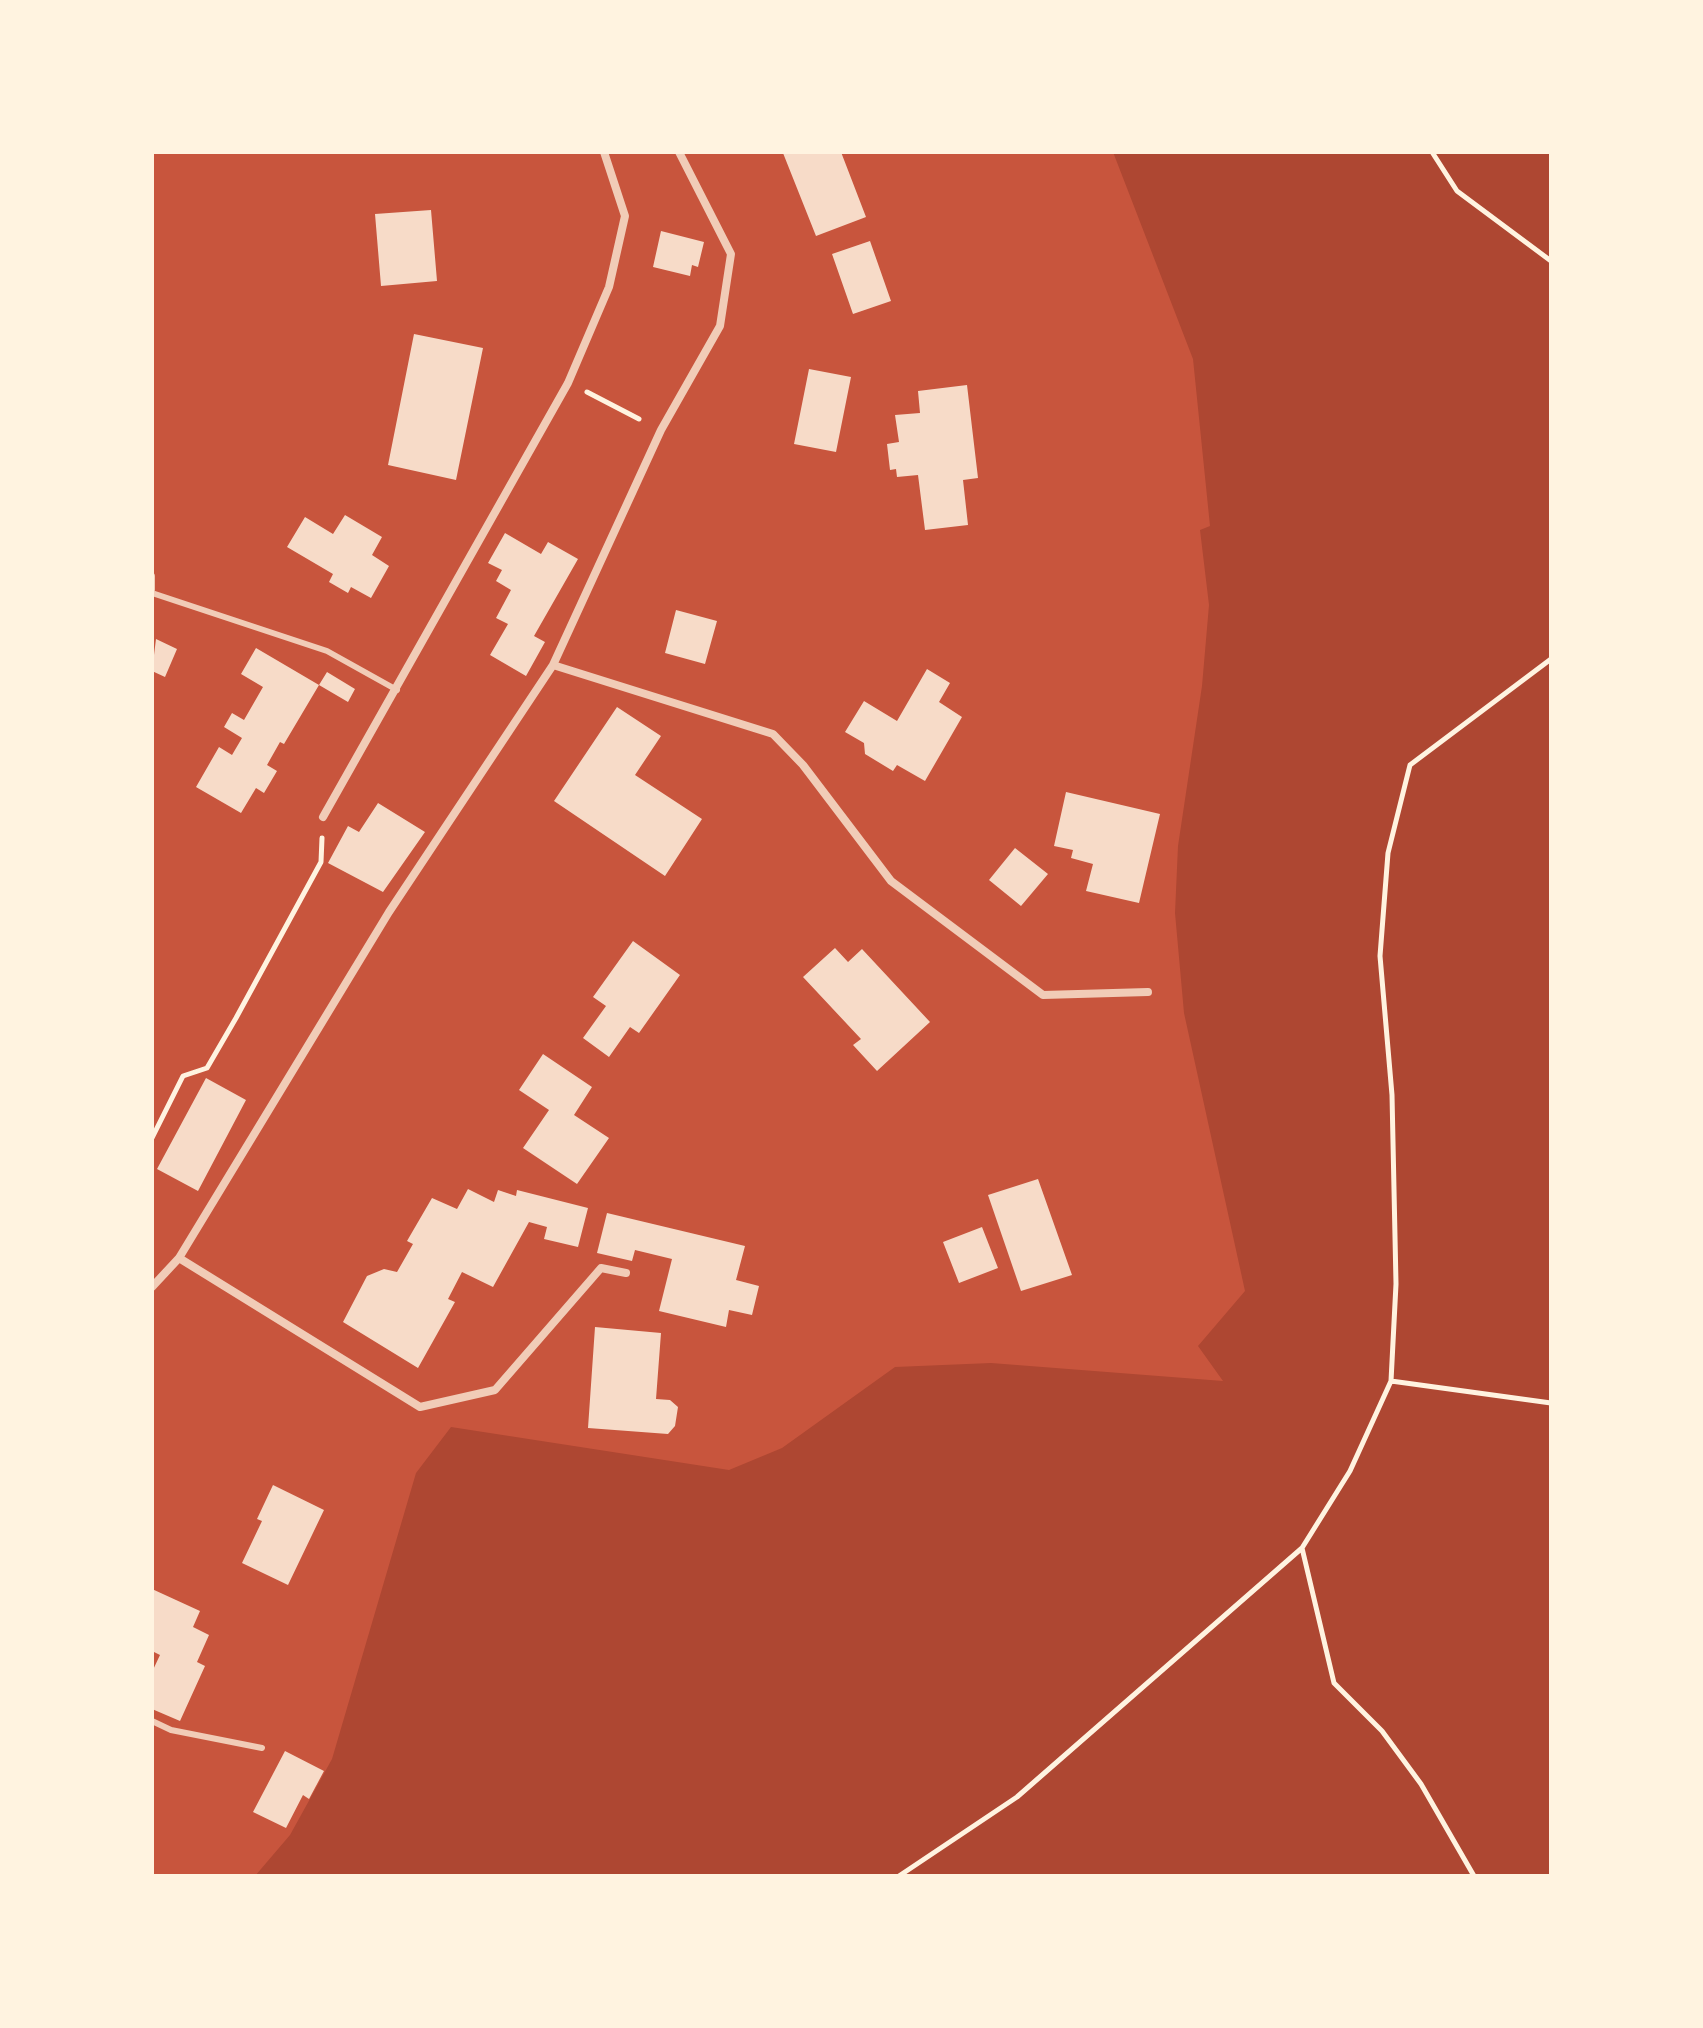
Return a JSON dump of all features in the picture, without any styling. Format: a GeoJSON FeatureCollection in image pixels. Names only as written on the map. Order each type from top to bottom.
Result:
{"type":"FeatureCollection","features":[{"type":"Feature","properties":{"kind":"street"},"geometry":{"type":"LineString","coordinates":[[323,817],[568,383],[609,287],[620,250],[625,216],[604,152]]}},
{"type":"Feature","properties":{"kind":"street"},"geometry":{"type":"LineString","coordinates":[[152,1287],[179,1258],[389,912],[553,665],[661,430],[720,326],[731,254],[679,152]]}},
{"type":"Feature","properties":{"kind":"street"},"geometry":{"type":"LineString","coordinates":[[553,665],[773,734],[803,765],[891,881],[1043,995],[1148,992]]}},
{"type":"Feature","properties":{"kind":"street"},"geometry":{"type":"LineString","coordinates":[[179,1258],[420,1407],[495,1390],[601,1268],[626,1273]]}},
{"type":"Feature","properties":{"kind":"lane"},"geometry":{"type":"LineString","coordinates":[[152,576],[155,577],[152,591],[327,651],[397,690]]}},
{"type":"Feature","properties":{"kind":"lane"},"geometry":{"type":"LineString","coordinates":[[152,1721],[171,1730],[262,1748]]}},
{"type":"Feature","properties":{"kind":"path"},"geometry":{"type":"LineString","coordinates":[[1432,152],[1457,191],[1551,261]]}},
{"type":"Feature","properties":{"kind":"path"},"geometry":{"type":"LineString","coordinates":[[568,383],[661,430]]}},
{"type":"Feature","properties":{"kind":"path"},"geometry":{"type":"LineString","coordinates":[[899,1876],[1017,1797],[1302,1548],[1350,1471],[1391,1381],[1396,1284],[1393,1110],[1380,956],[1388,853],[1410,765],[1551,659]]}},
{"type":"Feature","properties":{"kind":"path"},"geometry":{"type":"LineString","coordinates":[[152,1138],[183,1076],[207,1068],[321,862],[323,817]]}},
{"type":"Feature","properties":{"kind":"path"},"geometry":{"type":"LineString","coordinates":[[1391,1381],[1551,1403]]}},
{"type":"Feature","properties":{"kind":"path"},"geometry":{"type":"LineString","coordinates":[[1302,1548],[1334,1683],[1390,1742],[1421,1784],[1474,1876]]}},
{"type":"Feature","properties":{"kind":"shaded area"},"geometry":{"type":"Polygon","coordinates":[[[1113,152],[1551,152],[1551,1876],[255,1876],[290,1835],[332,1759],[416,1473],[451,1427],[729,1470],[782,1448],[895,1367],[991,1363],[1223,1381],[1198,1346],[1245,1291],[1184,1013],[1175,913],[1178,846],[1202,686],[1209,605],[1200,530],[1210,526],[1193,359],[1113,152]]]}},
{"type":"Feature","properties":{"kind":"building"},"geometry":{"type":"Polygon","coordinates":[[[841,152],[866,217],[816,236],[783,153],[841,152]]]}},
{"type":"Feature","properties":{"kind":"building"},"geometry":{"type":"Polygon","coordinates":[[[431,210],[437,281],[381,286],[375,214],[431,210]]]}},
{"type":"Feature","properties":{"kind":"building"},"geometry":{"type":"Polygon","coordinates":[[[661,231],[704,242],[698,267],[692,265],[690,276],[653,267],[661,231]]]}},
{"type":"Feature","properties":{"kind":"building"},"geometry":{"type":"Polygon","coordinates":[[[870,241],[891,301],[853,314],[832,254],[870,241]]]}},
{"type":"Feature","properties":{"kind":"building"},"geometry":{"type":"Polygon","coordinates":[[[414,334],[483,348],[456,480],[388,465],[414,334]]]}},
{"type":"Feature","properties":{"kind":"building"},"geometry":{"type":"Polygon","coordinates":[[[809,369],[851,377],[836,452],[794,444],[809,369]]]}},
{"type":"Feature","properties":{"kind":"building"},"geometry":{"type":"Polygon","coordinates":[[[967,385],[978,478],[963,480],[968,525],[925,530],[918,475],[897,477],[896,469],[890,470],[887,444],[899,442],[895,415],[920,413],[918,391],[967,385]]]}},
{"type":"Feature","properties":{"kind":"building"},"geometry":{"type":"Polygon","coordinates":[[[345,515],[382,537],[372,555],[389,566],[371,598],[351,587],[348,593],[329,582],[333,574],[287,547],[305,517],[333,534],[345,515]]]}},
{"type":"Feature","properties":{"kind":"building"},"geometry":{"type":"Polygon","coordinates":[[[505,533],[541,554],[548,542],[578,559],[534,636],[545,642],[526,676],[490,655],[508,624],[496,618],[511,590],[496,581],[502,570],[488,563],[505,533]]]}},
{"type":"Feature","properties":{"kind":"building"},"geometry":{"type":"Polygon","coordinates":[[[676,610],[717,621],[705,664],[665,653],[676,610]]]}},
{"type":"Feature","properties":{"kind":"building"},"geometry":{"type":"Polygon","coordinates":[[[156,639],[177,649],[165,677],[152,671],[156,639]]]}},
{"type":"Feature","properties":{"kind":"building"},"geometry":{"type":"Polygon","coordinates":[[[256,648],[319,685],[284,744],[280,742],[267,765],[277,771],[264,793],[256,788],[241,813],[196,787],[219,747],[232,755],[242,738],[224,727],[232,713],[244,720],[263,687],[241,674],[256,648]]]}},
{"type":"Feature","properties":{"kind":"building"},"geometry":{"type":"Polygon","coordinates":[[[927,669],[950,683],[939,702],[962,717],[925,781],[897,765],[893,771],[865,754],[864,743],[845,732],[864,701],[897,721],[927,669]]]}},
{"type":"Feature","properties":{"kind":"building"},"geometry":{"type":"Polygon","coordinates":[[[327,672],[355,689],[348,702],[319,685],[327,672]]]}},
{"type":"Feature","properties":{"kind":"building"},"geometry":{"type":"Polygon","coordinates":[[[617,707],[661,736],[635,775],[702,819],[665,876],[554,801],[617,707]]]}},
{"type":"Feature","properties":{"kind":"building"},"geometry":{"type":"Polygon","coordinates":[[[1066,792],[1160,814],[1139,903],[1086,891],[1093,864],[1071,858],[1073,850],[1054,846],[1066,792]]]}},
{"type":"Feature","properties":{"kind":"building"},"geometry":{"type":"Polygon","coordinates":[[[378,803],[425,832],[383,892],[328,863],[348,826],[359,832],[378,803]]]}},
{"type":"Feature","properties":{"kind":"building"},"geometry":{"type":"Polygon","coordinates":[[[1015,848],[1048,874],[1021,906],[989,880],[1015,848]]]}},
{"type":"Feature","properties":{"kind":"building"},"geometry":{"type":"Polygon","coordinates":[[[633,941],[680,975],[639,1033],[630,1027],[609,1057],[583,1038],[606,1006],[593,997],[633,941]]]}},
{"type":"Feature","properties":{"kind":"building"},"geometry":{"type":"Polygon","coordinates":[[[835,948],[848,962],[862,949],[930,1022],[877,1071],[853,1045],[861,1039],[803,977],[835,948]]]}},
{"type":"Feature","properties":{"kind":"building"},"geometry":{"type":"Polygon","coordinates":[[[543,1054],[592,1087],[574,1115],[609,1138],[577,1184],[523,1148],[549,1110],[519,1090],[543,1054]]]}},
{"type":"Feature","properties":{"kind":"building"},"geometry":{"type":"Polygon","coordinates":[[[206,1078],[246,1100],[198,1191],[157,1169],[206,1078]]]}},
{"type":"Feature","properties":{"kind":"building"},"geometry":{"type":"Polygon","coordinates":[[[1038,1179],[1072,1275],[1021,1291],[988,1195],[1038,1179]]]}},
{"type":"Feature","properties":{"kind":"building"},"geometry":{"type":"Polygon","coordinates":[[[468,1189],[494,1202],[498,1190],[516,1196],[517,1190],[588,1208],[578,1247],[544,1239],[547,1227],[529,1222],[493,1287],[462,1272],[448,1299],[455,1302],[418,1368],[343,1322],[367,1276],[384,1269],[397,1272],[413,1244],[407,1241],[432,1198],[457,1209],[468,1189]]]}},
{"type":"Feature","properties":{"kind":"building"},"geometry":{"type":"Polygon","coordinates":[[[607,1213],[745,1246],[736,1280],[759,1286],[752,1315],[729,1310],[726,1327],[659,1311],[672,1259],[635,1250],[632,1261],[597,1253],[607,1213]]]}},
{"type":"Feature","properties":{"kind":"building"},"geometry":{"type":"Polygon","coordinates":[[[982,1227],[998,1268],[959,1283],[943,1242],[982,1227]]]}},
{"type":"Feature","properties":{"kind":"building"},"geometry":{"type":"Polygon","coordinates":[[[595,1327],[661,1333],[656,1399],[670,1400],[678,1407],[675,1426],[668,1434],[588,1428],[595,1327]]]}},
{"type":"Feature","properties":{"kind":"building"},"geometry":{"type":"Polygon","coordinates":[[[273,1485],[324,1510],[288,1585],[242,1563],[262,1521],[257,1519],[273,1485]]]}},
{"type":"Feature","properties":{"kind":"building"},"geometry":{"type":"Polygon","coordinates":[[[152,1589],[200,1611],[193,1627],[209,1635],[197,1662],[205,1666],[180,1721],[152,1709],[152,1672],[160,1655],[152,1651],[152,1589]]]}},
{"type":"Feature","properties":{"kind":"building"},"geometry":{"type":"Polygon","coordinates":[[[285,1751],[324,1771],[309,1799],[303,1795],[286,1828],[253,1812],[285,1751]]]}}]}
